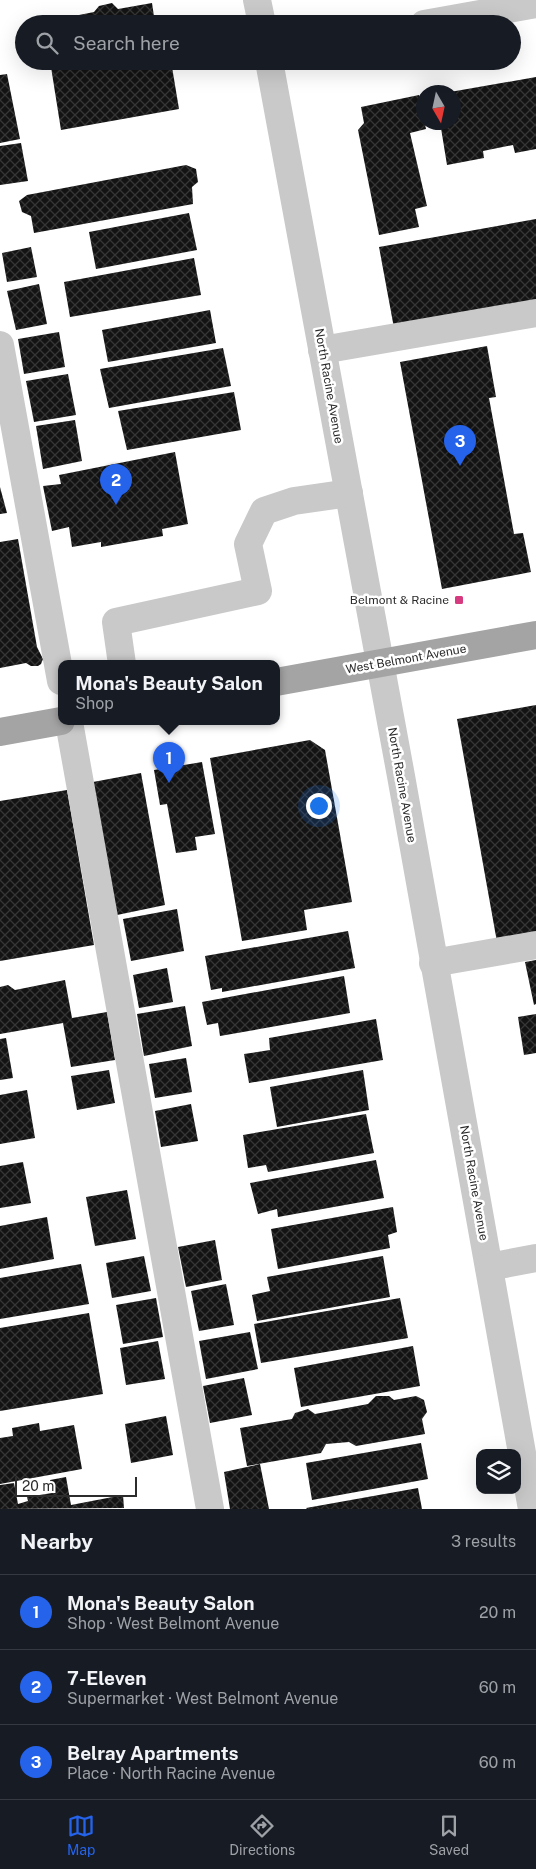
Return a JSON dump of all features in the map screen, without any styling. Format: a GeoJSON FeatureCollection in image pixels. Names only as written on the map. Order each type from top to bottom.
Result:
{"type":"FeatureCollection","features":[{"type":"Feature","properties":{"kind":"main road","name":"West Belmont Avenue"},"geometry":{"type":"LineString","coordinates":[[280,681],[536,635]]}},
{"type":"Feature","properties":{"kind":"main road"},"geometry":{"type":"LineString","coordinates":[[0,732],[58,722]]}},
{"type":"Feature","properties":{"kind":"street"},"geometry":{"type":"LineString","coordinates":[[257,0],[260,15]]}},
{"type":"Feature","properties":{"kind":"street"},"geometry":{"type":"LineString","coordinates":[[474,15],[536,4]]}},
{"type":"Feature","properties":{"kind":"street","name":"North Racine Avenue"},"geometry":{"type":"LineString","coordinates":[[271,70],[380,663],[532,1509]]}},
{"type":"Feature","properties":{"kind":"street"},"geometry":{"type":"LineString","coordinates":[[322,350],[536,314]]}},
{"type":"Feature","properties":{"kind":"street"},"geometry":{"type":"LineString","coordinates":[[0,345],[7,420],[58,663]]}},
{"type":"Feature","properties":{"kind":"street"},"geometry":{"type":"LineString","coordinates":[[121,660],[116,622],[258,591],[248,544],[264,511],[294,500],[349,493]]}},
{"type":"Feature","properties":{"kind":"street"},"geometry":{"type":"LineString","coordinates":[[70,725],[210,1509]]}},
{"type":"Feature","properties":{"kind":"street"},"geometry":{"type":"LineString","coordinates":[[433,963],[536,945]]}},
{"type":"Feature","properties":{"kind":"street"},"geometry":{"type":"LineString","coordinates":[[489,1267],[536,1258]]}},
{"type":"Feature","properties":{"kind":"building"},"geometry":{"type":"Polygon","coordinates":[[[112,3],[118,9],[152,3],[154,15],[79,15],[94,12],[99,6],[112,3]]]}},
{"type":"Feature","properties":{"kind":"building"},"geometry":{"type":"Polygon","coordinates":[[[51,70],[172,70],[179,109],[61,130],[51,70]]]}},
{"type":"Feature","properties":{"kind":"building"},"geometry":{"type":"Polygon","coordinates":[[[7,74],[20,139],[0,143],[0,75],[7,74]]]}},
{"type":"Feature","properties":{"kind":"building"},"geometry":{"type":"Polygon","coordinates":[[[536,77],[536,149],[515,153],[513,145],[483,151],[484,158],[447,165],[441,130],[461,130],[461,90],[536,77]]]}},
{"type":"Feature","properties":{"kind":"building"},"geometry":{"type":"Polygon","coordinates":[[[416,96],[416,130],[422,130],[410,133],[427,206],[415,209],[419,227],[379,235],[358,130],[364,123],[361,107],[416,96]]]}},
{"type":"Feature","properties":{"kind":"building"},"geometry":{"type":"Polygon","coordinates":[[[21,143],[28,181],[0,185],[0,146],[21,143]]]}},
{"type":"Feature","properties":{"kind":"building"},"geometry":{"type":"Polygon","coordinates":[[[186,165],[196,169],[198,182],[192,187],[193,204],[34,233],[31,216],[22,212],[19,201],[27,195],[186,165]]]}},
{"type":"Feature","properties":{"kind":"building"},"geometry":{"type":"Polygon","coordinates":[[[189,213],[197,250],[96,269],[89,232],[189,213]]]}},
{"type":"Feature","properties":{"kind":"building"},"geometry":{"type":"Polygon","coordinates":[[[536,219],[536,302],[394,328],[379,247],[536,219]]]}},
{"type":"Feature","properties":{"kind":"building"},"geometry":{"type":"Polygon","coordinates":[[[31,247],[37,277],[7,282],[2,253],[31,247]]]}},
{"type":"Feature","properties":{"kind":"building"},"geometry":{"type":"Polygon","coordinates":[[[194,258],[201,295],[70,317],[64,282],[194,258]]]}},
{"type":"Feature","properties":{"kind":"building"},"geometry":{"type":"Polygon","coordinates":[[[39,284],[47,324],[16,330],[7,291],[39,284]]]}},
{"type":"Feature","properties":{"kind":"building"},"geometry":{"type":"Polygon","coordinates":[[[210,310],[216,343],[108,362],[102,330],[210,310]]]}},
{"type":"Feature","properties":{"kind":"building"},"geometry":{"type":"Polygon","coordinates":[[[59,332],[65,367],[24,374],[18,339],[59,332]]]}},
{"type":"Feature","properties":{"kind":"building"},"geometry":{"type":"Polygon","coordinates":[[[487,346],[496,397],[489,398],[514,534],[523,533],[531,572],[442,589],[400,362],[487,346]]]}},
{"type":"Feature","properties":{"kind":"building"},"geometry":{"type":"Polygon","coordinates":[[[223,348],[231,386],[109,408],[100,369],[223,348]]]}},
{"type":"Feature","properties":{"kind":"building"},"geometry":{"type":"Polygon","coordinates":[[[68,374],[76,415],[34,422],[26,381],[68,374]]]}},
{"type":"Feature","properties":{"kind":"building"},"geometry":{"type":"Polygon","coordinates":[[[234,392],[241,430],[127,450],[118,411],[234,392]]]}},
{"type":"Feature","properties":{"kind":"building"},"geometry":{"type":"Polygon","coordinates":[[[75,420],[82,461],[43,469],[36,426],[75,420]]]}},
{"type":"Feature","properties":{"kind":"building"},"geometry":{"type":"Polygon","coordinates":[[[175,452],[188,524],[162,529],[163,536],[101,547],[101,542],[72,547],[69,527],[52,531],[43,486],[61,484],[59,475],[175,452]]]}},
{"type":"Feature","properties":{"kind":"building"},"geometry":{"type":"Polygon","coordinates":[[[0,487],[7,513],[0,514],[0,487]]]}},
{"type":"Feature","properties":{"kind":"building"},"geometry":{"type":"Polygon","coordinates":[[[18,539],[37,647],[43,659],[38,666],[31,666],[26,663],[0,668],[0,542],[18,539]]]}},
{"type":"Feature","properties":{"kind":"building"},"geometry":{"type":"Polygon","coordinates":[[[536,705],[536,935],[497,942],[457,719],[536,705]]]}},
{"type":"Feature","properties":{"kind":"building"},"geometry":{"type":"Polygon","coordinates":[[[310,740],[325,750],[352,902],[304,910],[307,930],[242,941],[210,758],[310,740]]]}},
{"type":"Feature","properties":{"kind":"building"},"geometry":{"type":"Polygon","coordinates":[[[202,762],[215,834],[195,837],[197,850],[176,853],[167,804],[160,805],[154,770],[202,762]]]}},
{"type":"Feature","properties":{"kind":"building"},"geometry":{"type":"Polygon","coordinates":[[[141,773],[165,905],[117,915],[93,782],[141,773]]]}},
{"type":"Feature","properties":{"kind":"building"},"geometry":{"type":"Polygon","coordinates":[[[67,790],[94,945],[0,961],[0,801],[67,790]]]}},
{"type":"Feature","properties":{"kind":"building"},"geometry":{"type":"Polygon","coordinates":[[[177,909],[184,951],[131,961],[123,919],[177,909]]]}},
{"type":"Feature","properties":{"kind":"building"},"geometry":{"type":"Polygon","coordinates":[[[348,931],[355,968],[222,992],[222,988],[211,990],[205,956],[348,931]]]}},
{"type":"Feature","properties":{"kind":"building"},"geometry":{"type":"Polygon","coordinates":[[[536,960],[536,1004],[534,1005],[525,962],[536,960]]]}},
{"type":"Feature","properties":{"kind":"building"},"geometry":{"type":"Polygon","coordinates":[[[167,968],[173,1002],[139,1008],[133,975],[167,968]]]}},
{"type":"Feature","properties":{"kind":"building"},"geometry":{"type":"Polygon","coordinates":[[[344,976],[350,1013],[220,1036],[218,1023],[207,1025],[202,1002],[344,976]]]}},
{"type":"Feature","properties":{"kind":"building"},"geometry":{"type":"Polygon","coordinates":[[[65,980],[72,1018],[107,1012],[115,1060],[71,1067],[63,1023],[0,1034],[0,987],[8,985],[15,990],[65,980]]]}},
{"type":"Feature","properties":{"kind":"building"},"geometry":{"type":"Polygon","coordinates":[[[185,1006],[192,1046],[144,1056],[137,1014],[185,1006]]]}},
{"type":"Feature","properties":{"kind":"building"},"geometry":{"type":"Polygon","coordinates":[[[536,1014],[536,1053],[524,1055],[518,1017],[536,1014]]]}},
{"type":"Feature","properties":{"kind":"building"},"geometry":{"type":"Polygon","coordinates":[[[376,1019],[383,1060],[249,1083],[244,1054],[270,1050],[269,1038],[376,1019]]]}},
{"type":"Feature","properties":{"kind":"building"},"geometry":{"type":"Polygon","coordinates":[[[6,1038],[13,1078],[0,1080],[0,1039],[6,1038]]]}},
{"type":"Feature","properties":{"kind":"building"},"geometry":{"type":"Polygon","coordinates":[[[186,1058],[192,1092],[155,1098],[149,1064],[186,1058]]]}},
{"type":"Feature","properties":{"kind":"building"},"geometry":{"type":"Polygon","coordinates":[[[109,1070],[115,1103],[77,1110],[71,1076],[109,1070]]]}},
{"type":"Feature","properties":{"kind":"building"},"geometry":{"type":"Polygon","coordinates":[[[363,1070],[369,1110],[277,1127],[270,1087],[363,1070]]]}},
{"type":"Feature","properties":{"kind":"building"},"geometry":{"type":"Polygon","coordinates":[[[27,1090],[35,1138],[0,1144],[0,1095],[27,1090]]]}},
{"type":"Feature","properties":{"kind":"building"},"geometry":{"type":"Polygon","coordinates":[[[191,1104],[198,1141],[161,1147],[155,1111],[191,1104]]]}},
{"type":"Feature","properties":{"kind":"building"},"geometry":{"type":"Polygon","coordinates":[[[366,1114],[374,1153],[268,1172],[266,1165],[248,1168],[243,1135],[366,1114]]]}},
{"type":"Feature","properties":{"kind":"building"},"geometry":{"type":"Polygon","coordinates":[[[376,1160],[384,1198],[278,1217],[277,1209],[258,1214],[250,1183],[376,1160]]]}},
{"type":"Feature","properties":{"kind":"building"},"geometry":{"type":"Polygon","coordinates":[[[23,1162],[31,1203],[0,1208],[0,1166],[23,1162]]]}},
{"type":"Feature","properties":{"kind":"building"},"geometry":{"type":"Polygon","coordinates":[[[127,1190],[136,1239],[95,1246],[86,1197],[127,1190]]]}},
{"type":"Feature","properties":{"kind":"building"},"geometry":{"type":"Polygon","coordinates":[[[393,1207],[397,1232],[388,1235],[390,1248],[278,1269],[271,1229],[393,1207]]]}},
{"type":"Feature","properties":{"kind":"building"},"geometry":{"type":"Polygon","coordinates":[[[47,1217],[54,1259],[0,1269],[0,1226],[47,1217]]]}},
{"type":"Feature","properties":{"kind":"building"},"geometry":{"type":"Polygon","coordinates":[[[215,1240],[222,1280],[186,1287],[178,1247],[215,1240]]]}},
{"type":"Feature","properties":{"kind":"building"},"geometry":{"type":"Polygon","coordinates":[[[144,1256],[151,1291],[112,1298],[106,1263],[144,1256]]]}},
{"type":"Feature","properties":{"kind":"building"},"geometry":{"type":"Polygon","coordinates":[[[383,1256],[390,1297],[257,1321],[252,1295],[270,1291],[267,1277],[383,1256]]]}},
{"type":"Feature","properties":{"kind":"building"},"geometry":{"type":"Polygon","coordinates":[[[81,1264],[89,1304],[0,1319],[0,1278],[81,1264]]]}},
{"type":"Feature","properties":{"kind":"building"},"geometry":{"type":"Polygon","coordinates":[[[226,1284],[234,1325],[199,1331],[191,1291],[226,1284]]]}},
{"type":"Feature","properties":{"kind":"building"},"geometry":{"type":"Polygon","coordinates":[[[156,1298],[163,1337],[123,1344],[116,1305],[156,1298]]]}},
{"type":"Feature","properties":{"kind":"building"},"geometry":{"type":"Polygon","coordinates":[[[400,1298],[408,1338],[261,1363],[254,1324],[400,1298]]]}},
{"type":"Feature","properties":{"kind":"building"},"geometry":{"type":"Polygon","coordinates":[[[89,1313],[103,1394],[0,1411],[0,1328],[89,1313]]]}},
{"type":"Feature","properties":{"kind":"building"},"geometry":{"type":"Polygon","coordinates":[[[250,1332],[258,1369],[206,1379],[199,1341],[250,1332]]]}},
{"type":"Feature","properties":{"kind":"building"},"geometry":{"type":"Polygon","coordinates":[[[158,1341],[165,1379],[126,1385],[120,1348],[158,1341]]]}},
{"type":"Feature","properties":{"kind":"building"},"geometry":{"type":"Polygon","coordinates":[[[413,1346],[420,1386],[301,1407],[294,1368],[413,1346]]]}},
{"type":"Feature","properties":{"kind":"building"},"geometry":{"type":"Polygon","coordinates":[[[244,1378],[252,1415],[210,1423],[203,1386],[244,1378]]]}},
{"type":"Feature","properties":{"kind":"building"},"geometry":{"type":"Polygon","coordinates":[[[376,1396],[389,1396],[394,1400],[416,1396],[424,1400],[427,1412],[422,1419],[425,1434],[356,1446],[349,1442],[326,1444],[321,1453],[247,1466],[240,1428],[292,1419],[295,1413],[308,1409],[315,1414],[368,1404],[376,1396]]]}},
{"type":"Feature","properties":{"kind":"building"},"geometry":{"type":"Polygon","coordinates":[[[166,1416],[173,1455],[131,1463],[125,1424],[166,1416]]]}},
{"type":"Feature","properties":{"kind":"building"},"geometry":{"type":"Polygon","coordinates":[[[39,1423],[40,1431],[74,1425],[82,1469],[0,1484],[0,1438],[13,1436],[12,1428],[39,1423]]]}},
{"type":"Feature","properties":{"kind":"building"},"geometry":{"type":"Polygon","coordinates":[[[421,1443],[428,1479],[312,1500],[306,1463],[421,1443]]]}},
{"type":"Feature","properties":{"kind":"building"},"geometry":{"type":"Polygon","coordinates":[[[260,1464],[269,1509],[230,1509],[224,1472],[260,1464]]]}},
{"type":"Feature","properties":{"kind":"building"},"geometry":{"type":"Polygon","coordinates":[[[66,1477],[71,1505],[123,1495],[124,1508],[0,1509],[0,1485],[14,1483],[18,1504],[28,1501],[27,1497],[52,1493],[50,1480],[66,1477]]]}},
{"type":"Feature","properties":{"kind":"building"},"geometry":{"type":"Polygon","coordinates":[[[418,1488],[422,1509],[306,1508],[418,1488]]]}},
{"type":"Feature","properties":{"kind":"place","name":"Belray Apartments"},"geometry":{"type":"Point","coordinates":[460,466]}},
{"type":"Feature","properties":{"kind":"place","name":"7-Eleven"},"geometry":{"type":"Point","coordinates":[116,505]}},
{"type":"Feature","properties":{"kind":"place","name":"Belmont & Racine"},"geometry":{"type":"Point","coordinates":[459,600]}},
{"type":"Feature","properties":{"kind":"place","name":"Mona's Beauty Salon"},"geometry":{"type":"Point","coordinates":[169,783]}}]}
